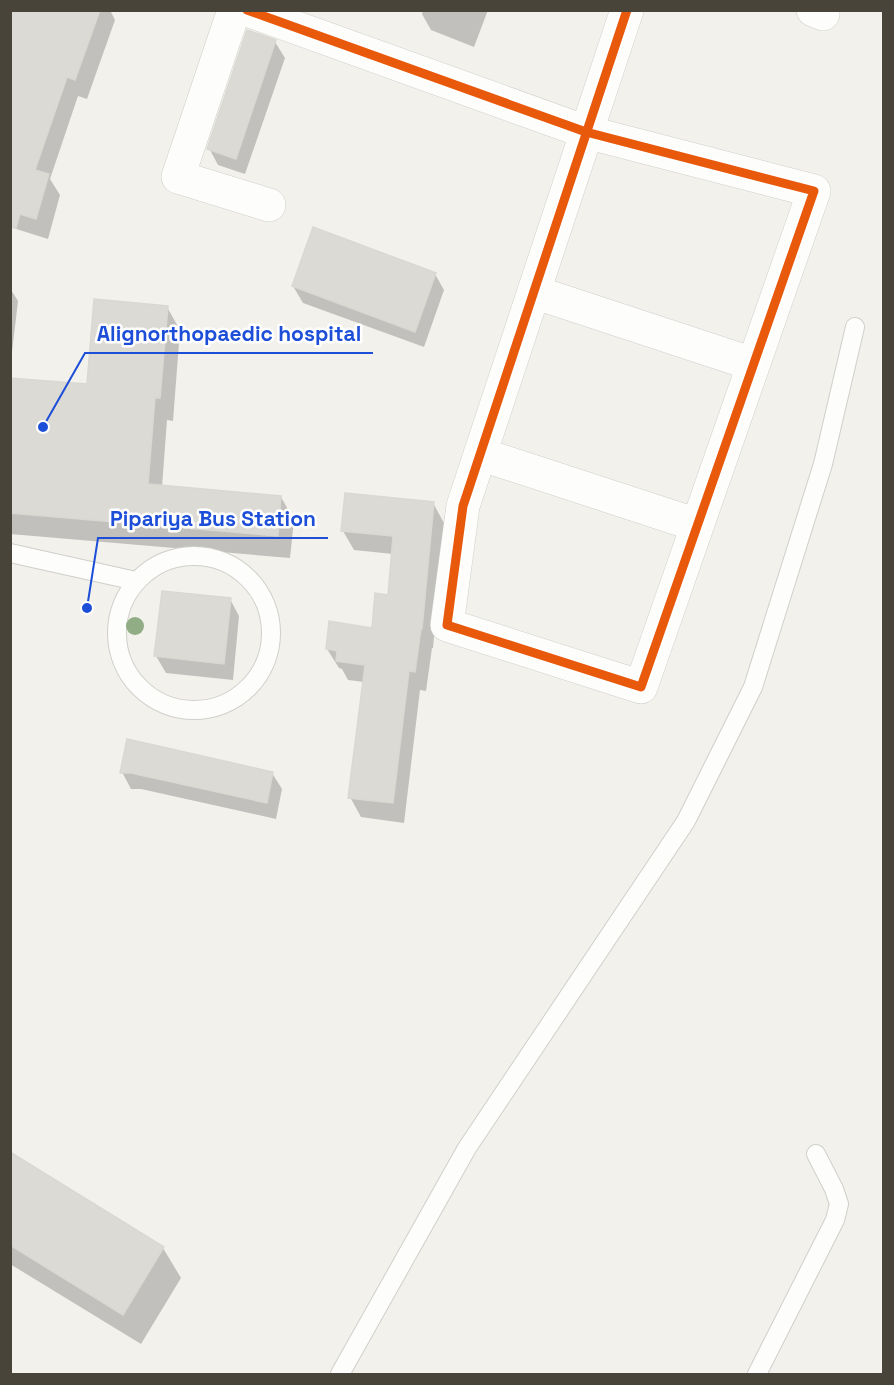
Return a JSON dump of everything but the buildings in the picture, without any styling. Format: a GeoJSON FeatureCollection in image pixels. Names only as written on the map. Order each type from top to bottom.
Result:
{"type":"FeatureCollection","features":[{"type":"Feature","properties":{"kind":"street"},"geometry":{"type":"LineString","coordinates":[[234,10],[178,177],[269,205]]}},
{"type":"Feature","properties":{"kind":"street"},"geometry":{"type":"LineString","coordinates":[[247,10],[586,132],[814,191],[641,687],[447,625],[463,506],[586,132],[627,10]]}},
{"type":"Feature","properties":{"kind":"street"},"geometry":{"type":"LineString","coordinates":[[534,292],[753,364]]}},
{"type":"Feature","properties":{"kind":"street"},"geometry":{"type":"LineString","coordinates":[[480,454],[697,525]]}},
{"type":"Feature","properties":{"kind":"lane"},"geometry":{"type":"LineString","coordinates":[[340,1374],[467,1148],[686,821],[753,687],[823,464],[855,327]]}},
{"type":"Feature","properties":{"kind":"lane"},"geometry":{"type":"LineString","coordinates":[[10,553],[135,581],[157,565],[182,556],[208,556],[233,565],[253,582],[267,605],[272,631],[268,657],[257,679],[240,696],[217,707],[193,710],[170,706],[148,694],[131,677],[120,655],[117,630],[122,604],[135,581]]}},
{"type":"Feature","properties":{"kind":"lane"},"geometry":{"type":"LineString","coordinates":[[757,1374],[835,1220],[839,1203],[816,1154]]}},
{"type":"Feature","properties":{"kind":"cycle path"},"geometry":{"type":"LineString","coordinates":[[247,10],[586,132],[814,191],[641,687],[447,625],[463,506],[627,10]]}},
{"type":"Feature","properties":{"kind":"place","name":"Alignorthopaedic hospital"},"geometry":{"type":"Point","coordinates":[43,427]}},
{"type":"Feature","properties":{"kind":"place","name":"Pipariya Bus Station"},"geometry":{"type":"Point","coordinates":[87,608]}}]}
